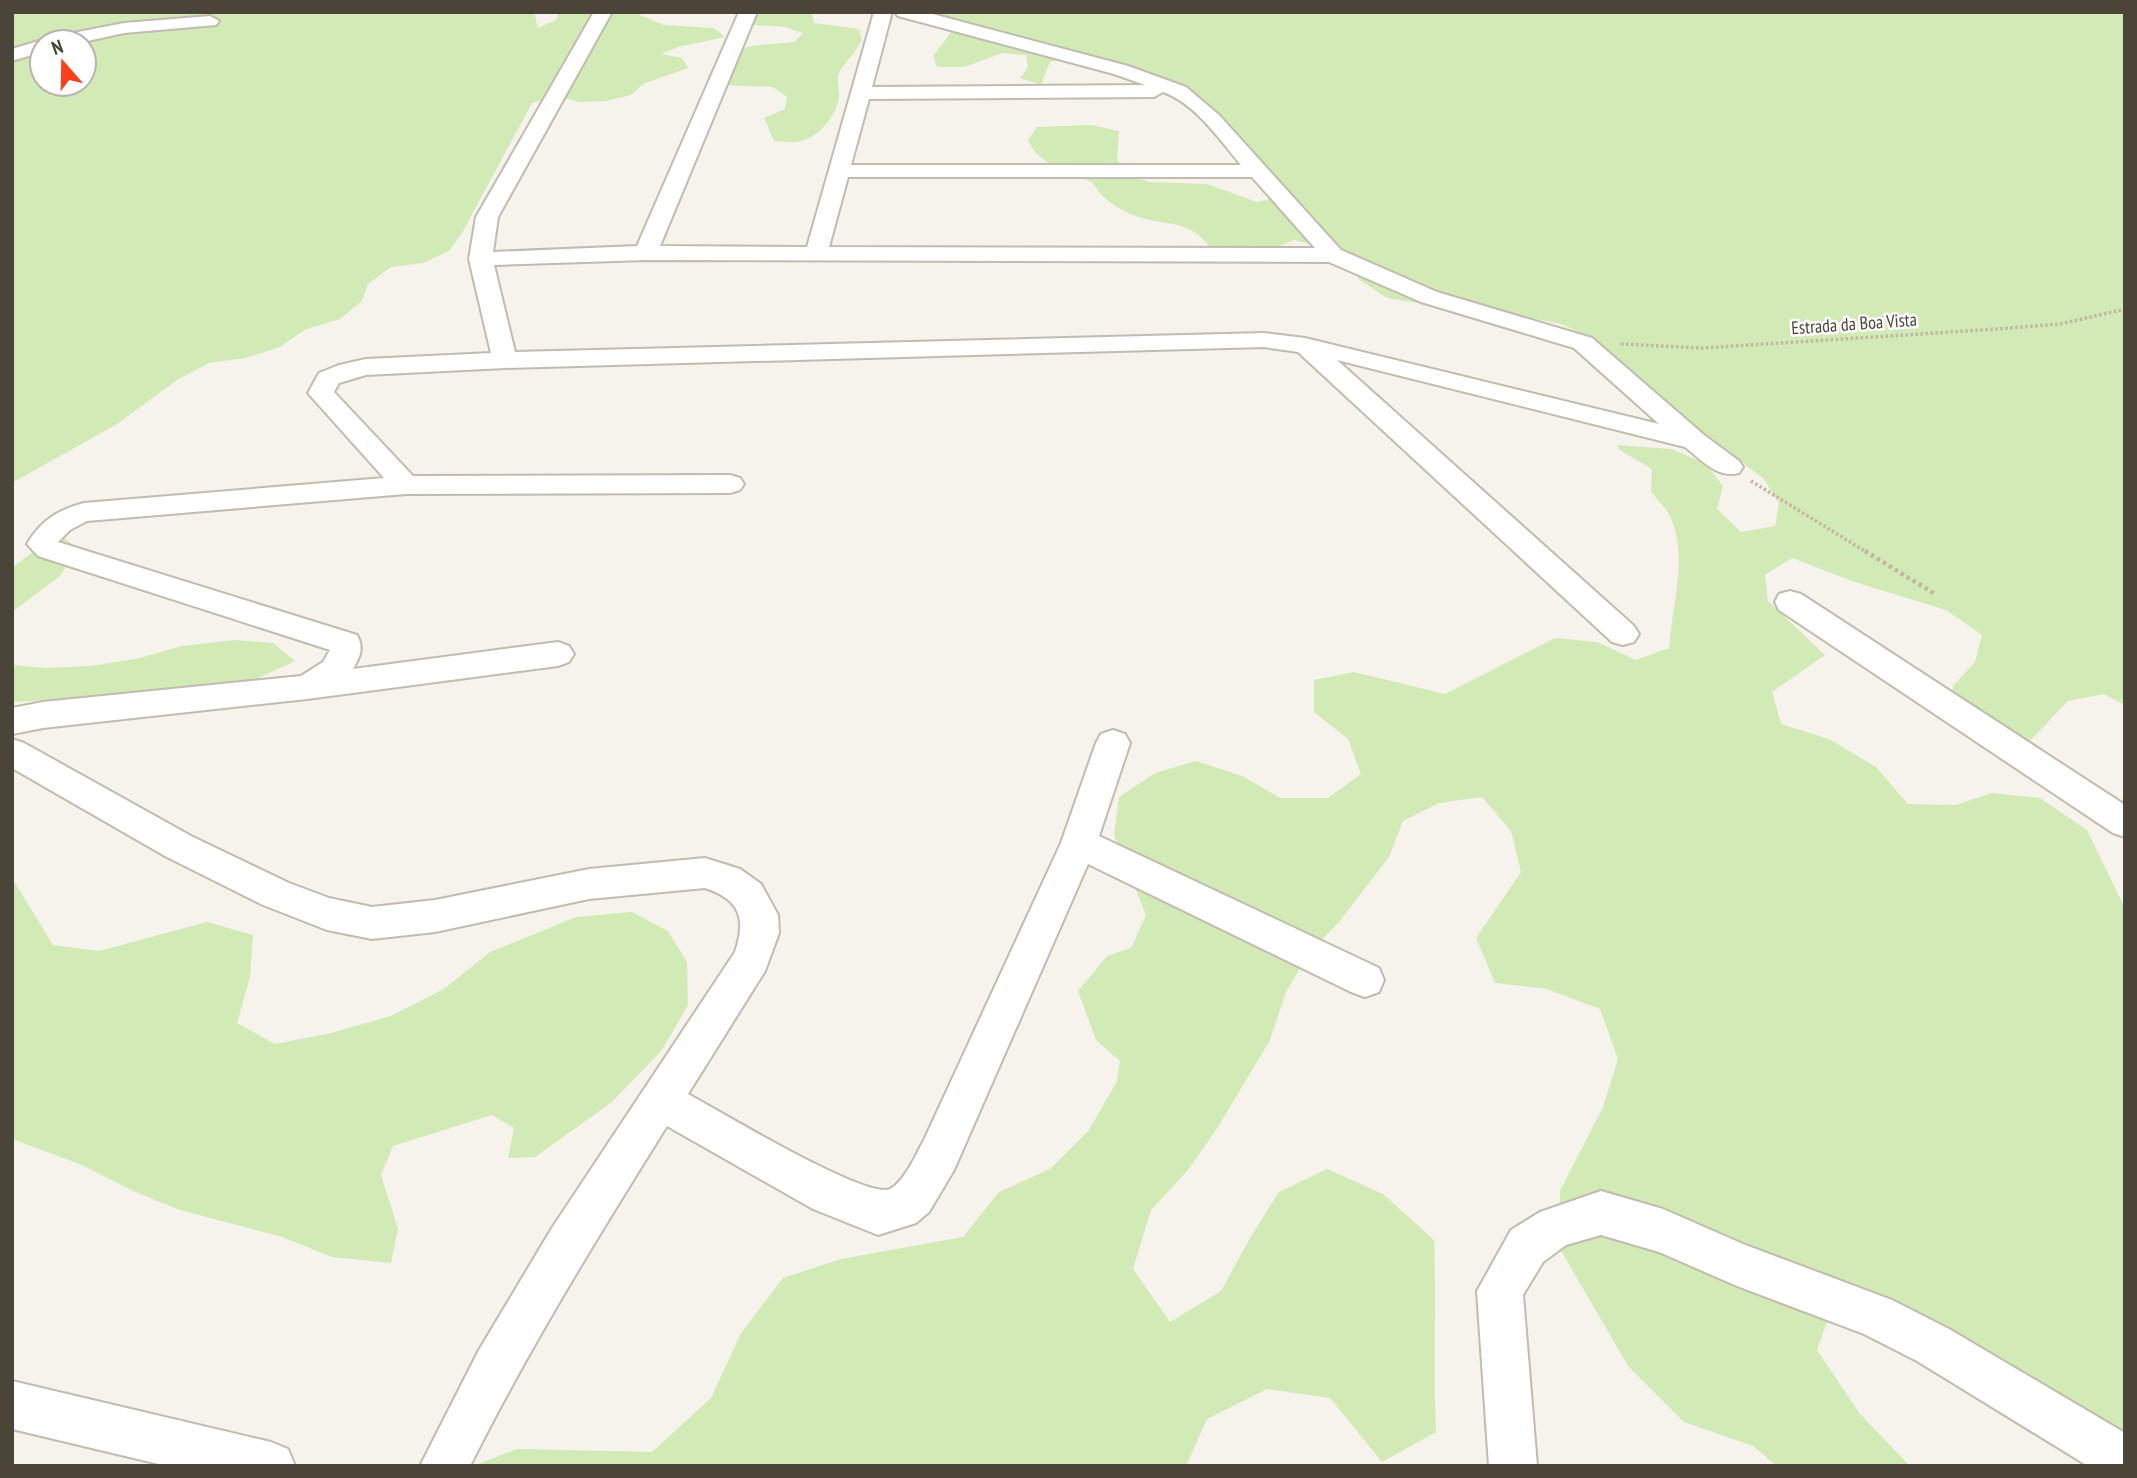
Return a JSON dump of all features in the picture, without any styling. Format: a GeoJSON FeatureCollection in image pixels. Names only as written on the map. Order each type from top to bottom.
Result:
{"type":"FeatureCollection","features":[{"type":"Feature","properties":{"kind":"street"},"geometry":{"type":"LineString","coordinates":[[505,360],[480,259],[480,235],[487,217],[603,12]]}},
{"type":"Feature","properties":{"kind":"street"},"geometry":{"type":"LineString","coordinates":[[646,253],[748,12]]}},
{"type":"Feature","properties":{"kind":"street"},"geometry":{"type":"LineString","coordinates":[[816,254],[883,12]]}},
{"type":"Feature","properties":{"kind":"street"},"geometry":{"type":"LineString","coordinates":[[904,12],[1121,70],[1179,91],[1212,119],[1333,255]]}},
{"type":"Feature","properties":{"kind":"street"},"geometry":{"type":"LineString","coordinates":[[98,33],[124,28],[210,21]]}},
{"type":"Feature","properties":{"kind":"street"},"geometry":{"type":"LineString","coordinates":[[862,93],[1179,91]]}},
{"type":"Feature","properties":{"kind":"street"},"geometry":{"type":"LineString","coordinates":[[838,170],[1256,171]]}},
{"type":"Feature","properties":{"kind":"street"},"geometry":{"type":"LineString","coordinates":[[480,259],[646,253],[1333,255],[1429,297],[1583,342],[1694,441],[1729,467]]}},
{"type":"Feature","properties":{"kind":"street"},"geometry":{"type":"LineString","coordinates":[[406,485],[321,393],[328,378],[348,370],[366,368],[505,360],[1231,339],[1305,345],[1694,441]]}},
{"type":"Feature","properties":{"kind":"street"},"geometry":{"type":"LineString","coordinates":[[1305,345],[1623,634]]}},
{"type":"Feature","properties":{"kind":"street"},"geometry":{"type":"LineString","coordinates":[[307,687],[342,662],[348,653],[346,643],[48,549],[42,544],[44,539],[62,522],[84,512],[406,485],[730,484]]}},
{"type":"Feature","properties":{"kind":"street"},"geometry":{"type":"LineString","coordinates":[[1790,602],[2125,823]]}},
{"type":"Feature","properties":{"kind":"street"},"geometry":{"type":"LineString","coordinates":[[12,721],[115,706],[307,687],[558,654]]}},
{"type":"Feature","properties":{"kind":"street"},"geometry":{"type":"LineString","coordinates":[[660,1100],[828,1194],[878,1213],[901,1208],[914,1197],[939,1155],[1079,843],[1113,743]]}},
{"type":"Feature","properties":{"kind":"street"},"geometry":{"type":"LineString","coordinates":[[12,752],[178,846],[264,888],[327,914],[372,923],[435,916],[589,884],[705,873],[727,880],[748,895],[759,915],[760,933],[752,959],[660,1100],[495,1366],[444,1466]]}},
{"type":"Feature","properties":{"kind":"street"},"geometry":{"type":"LineString","coordinates":[[1079,843],[1365,980]]}},
{"type":"Feature","properties":{"kind":"street"},"geometry":{"type":"LineString","coordinates":[[1513,1466],[1500,1291],[1527,1246],[1555,1227],[1601,1213],[1663,1231],[1738,1265],[1876,1316],[2076,1429],[2125,1462]]}},
{"type":"Feature","properties":{"kind":"street"},"geometry":{"type":"LineString","coordinates":[[12,1405],[271,1466]]}},
{"type":"Feature","properties":{"kind":"path","name":"Estrada da Boa Vista"},"geometry":{"type":"LineString","coordinates":[[1583,342],[1703,348],[2060,324],[2125,309]]}},
{"type":"Feature","properties":{"kind":"path"},"geometry":{"type":"LineString","coordinates":[[1729,467],[1935,594]]}},
{"type":"Feature","properties":{"kind":"green space"},"geometry":{"type":"Polygon","coordinates":[[[12,12],[534,12],[538,28],[556,20],[559,12],[634,12],[663,25],[714,28],[725,37],[678,47],[661,54],[682,58],[688,68],[643,84],[631,95],[606,101],[579,102],[558,96],[532,103],[462,233],[449,251],[423,263],[391,267],[368,284],[362,301],[340,319],[306,329],[280,347],[245,358],[209,363],[177,380],[117,424],[12,483],[12,12]]]}},
{"type":"Feature","properties":{"kind":"green space"},"geometry":{"type":"Polygon","coordinates":[[[735,12],[811,12],[814,23],[859,29],[862,39],[839,74],[837,104],[826,124],[815,135],[798,142],[774,141],[764,118],[785,109],[787,97],[773,87],[723,85],[708,76],[717,65],[736,51],[794,42],[803,33],[785,27],[738,24],[735,12]]]}},
{"type":"Feature","properties":{"kind":"green space"},"geometry":{"type":"Polygon","coordinates":[[[922,12],[2125,12],[2125,705],[2104,694],[2068,701],[2025,746],[1981,748],[1951,716],[1953,686],[1975,662],[1982,635],[1946,610],[1855,582],[1792,558],[1765,575],[1768,601],[1825,655],[1772,692],[1781,724],[1829,739],[1876,767],[1908,804],[1956,805],[1992,793],[2040,798],[2087,830],[2125,908],[2125,1466],[1835,1300],[1817,1350],[1860,1414],[1910,1466],[1777,1466],[1753,1446],[1684,1422],[1628,1366],[1559,1247],[1560,1191],[1603,1107],[1618,1059],[1600,1009],[1547,989],[1495,983],[1476,938],[1521,872],[1511,831],[1482,797],[1439,803],[1403,821],[1389,857],[1339,922],[1309,953],[1286,992],[1270,1040],[1218,1127],[1188,1170],[1151,1210],[1133,1269],[1170,1322],[1221,1291],[1279,1192],[1327,1169],[1383,1194],[1434,1240],[1436,1432],[1382,1462],[1330,1398],[1267,1389],[1207,1419],[1186,1466],[473,1466],[517,1449],[652,1452],[711,1398],[741,1333],[783,1278],[841,1259],[963,1237],[999,1192],[1050,1169],[1089,1130],[1117,1081],[1120,1061],[1096,1040],[1078,991],[1107,956],[1131,948],[1146,915],[1114,835],[1119,797],[1155,773],[1196,761],[1242,776],[1280,798],[1328,798],[1361,774],[1348,739],[1314,712],[1314,680],[1354,672],[1445,694],[1555,638],[1597,642],[1636,660],[1669,648],[1678,583],[1676,534],[1669,514],[1651,492],[1652,469],[1620,450],[1617,445],[1671,449],[1705,463],[1723,486],[1717,509],[1741,532],[1775,526],[1779,503],[1763,478],[1652,396],[1590,337],[1561,324],[1525,317],[1492,315],[1387,298],[1360,280],[1345,262],[1326,248],[1294,240],[1270,250],[1240,251],[1209,246],[1186,228],[1142,218],[1119,208],[1104,197],[1091,182],[1047,162],[1028,140],[1037,127],[1091,125],[1119,131],[1117,159],[1125,173],[1149,182],[1207,184],[1257,202],[1284,196],[1193,97],[1072,56],[1050,62],[1041,85],[1020,78],[1028,67],[1026,55],[1003,53],[964,67],[937,67],[933,56],[956,26],[922,12]]]}},
{"type":"Feature","properties":{"kind":"green space"},"geometry":{"type":"Polygon","coordinates":[[[58,533],[77,548],[60,576],[12,612],[12,568],[58,533]]]}},
{"type":"Feature","properties":{"kind":"green space"},"geometry":{"type":"Polygon","coordinates":[[[234,640],[273,643],[295,661],[250,682],[12,702],[12,665],[47,668],[91,666],[136,659],[182,646],[234,640]]]}},
{"type":"Feature","properties":{"kind":"green space"},"geometry":{"type":"Polygon","coordinates":[[[12,878],[53,945],[99,951],[207,922],[253,935],[250,977],[237,1023],[275,1044],[331,1033],[391,1016],[444,989],[490,952],[576,917],[632,912],[668,931],[687,962],[688,1005],[662,1050],[612,1102],[535,1157],[508,1158],[514,1128],[492,1115],[393,1146],[381,1175],[398,1229],[391,1263],[332,1257],[282,1237],[180,1210],[133,1191],[82,1165],[12,1139],[12,878]]]}}]}
